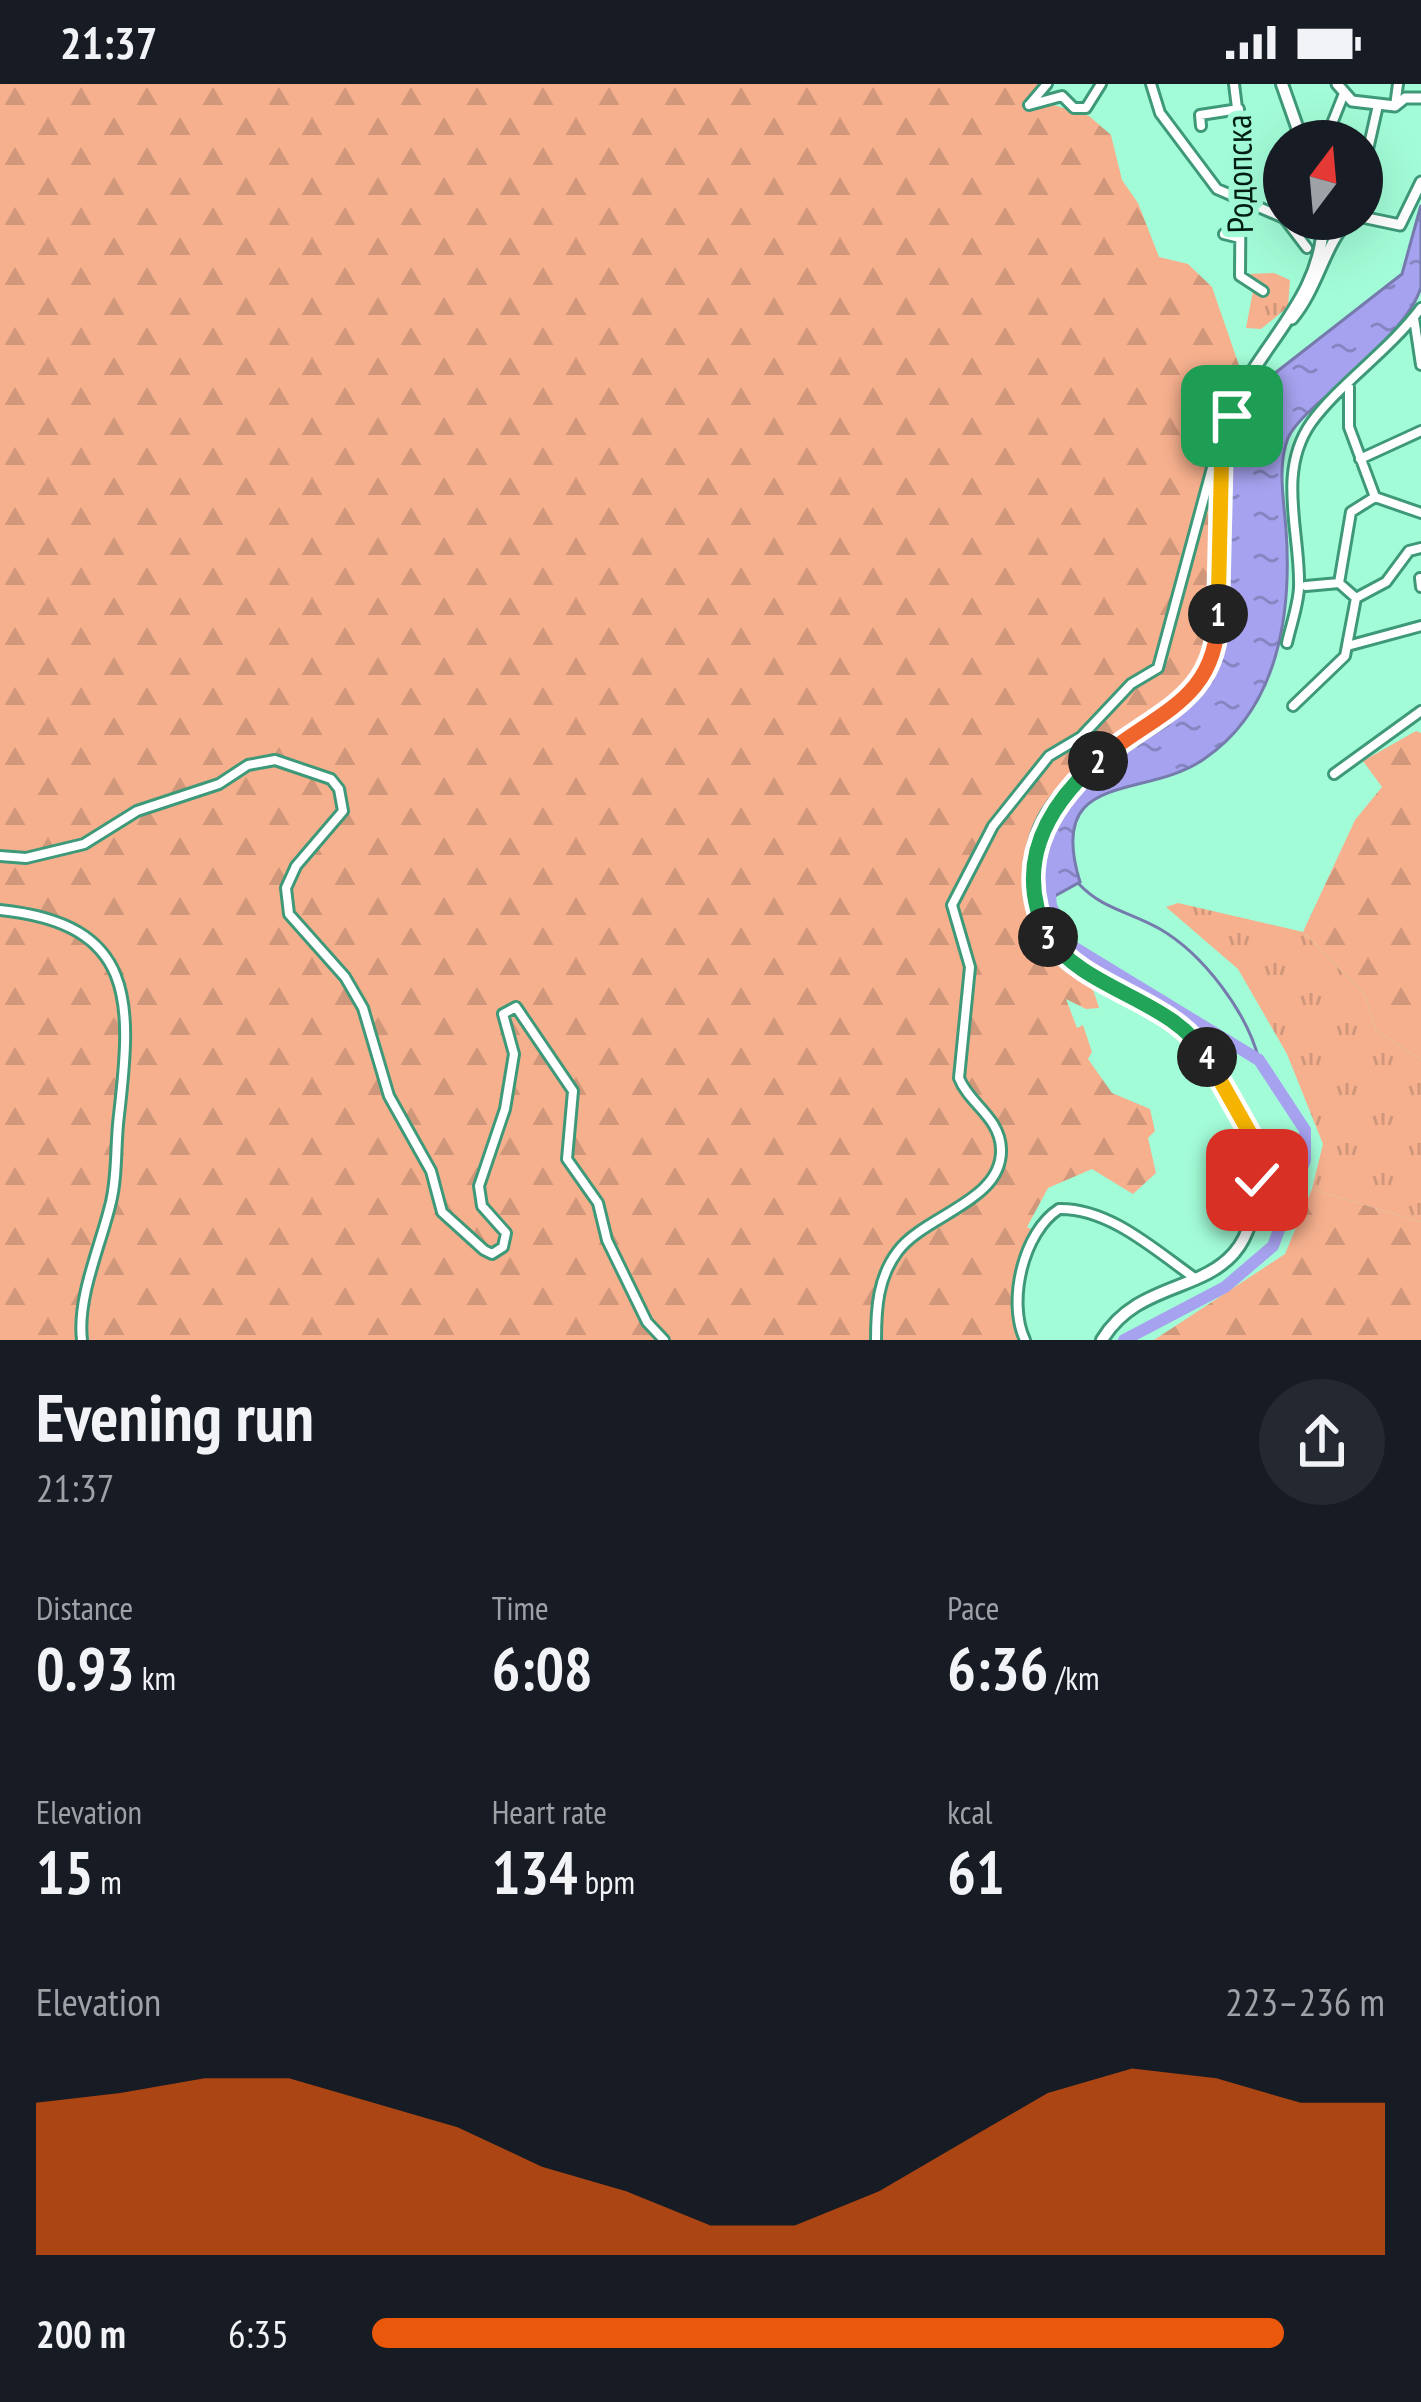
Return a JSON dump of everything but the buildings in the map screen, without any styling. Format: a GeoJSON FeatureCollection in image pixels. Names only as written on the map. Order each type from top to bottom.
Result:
{"type":"FeatureCollection","features":[{"type":"Feature","properties":{"kind":"main road"},"geometry":{"type":"LineString","coordinates":[[1282,84],[1294,120]]}},
{"type":"Feature","properties":{"kind":"main road"},"geometry":{"type":"LineString","coordinates":[[1102,1340],[1134,1310],[1223,1266],[1252,1221],[1257,1180],[1252,1137],[1190,1036],[1075,964],[1050,942],[1034,897],[1034,850],[1051,815],[1088,770],[1184,700],[1209,668],[1218,625],[1222,441],[1260,364],[1292,319],[1320,240]]}},
{"type":"Feature","properties":{"kind":"street"},"geometry":{"type":"LineString","coordinates":[[1047,84],[1029,105],[1062,96],[1074,108],[1086,108],[1101,84]]}},
{"type":"Feature","properties":{"kind":"street"},"geometry":{"type":"LineString","coordinates":[[1151,84],[1160,113],[1216,189],[1263,207]]}},
{"type":"Feature","properties":{"kind":"street","name":"Родопска"},"geometry":{"type":"LineString","coordinates":[[1234,84],[1239,109],[1240,276],[1263,291]]}},
{"type":"Feature","properties":{"kind":"street"},"geometry":{"type":"LineString","coordinates":[[1333,120],[1343,96],[1337,84]]}},
{"type":"Feature","properties":{"kind":"street"},"geometry":{"type":"LineString","coordinates":[[1395,106],[1397,84]]}},
{"type":"Feature","properties":{"kind":"street"},"geometry":{"type":"LineString","coordinates":[[1343,96],[1395,106],[1405,98],[1421,98]]}},
{"type":"Feature","properties":{"kind":"street"},"geometry":{"type":"LineString","coordinates":[[1375,120],[1378,105]]}},
{"type":"Feature","properties":{"kind":"street"},"geometry":{"type":"LineString","coordinates":[[1202,127],[1200,115],[1239,109]]}},
{"type":"Feature","properties":{"kind":"street"},"geometry":{"type":"LineString","coordinates":[[1383,221],[1400,225],[1421,182]]}},
{"type":"Feature","properties":{"kind":"street"},"geometry":{"type":"LineString","coordinates":[[1224,234],[1240,238]]}},
{"type":"Feature","properties":{"kind":"street"},"geometry":{"type":"LineString","coordinates":[[1301,240],[1307,248]]}},
{"type":"Feature","properties":{"kind":"street"},"geometry":{"type":"LineString","coordinates":[[875,1340],[877,1296],[895,1254],[916,1231],[978,1194],[1000,1164],[1002,1145],[993,1123],[959,1078],[970,967],[952,905],[994,826],[1049,756],[1081,737],[1131,684],[1158,668],[1228,414],[1253,360],[1314,294],[1334,240]]}},
{"type":"Feature","properties":{"kind":"street"},"geometry":{"type":"LineString","coordinates":[[1419,314],[1421,365]]}},
{"type":"Feature","properties":{"kind":"street"},"geometry":{"type":"LineString","coordinates":[[1287,643],[1299,587],[1292,525],[1294,458],[1310,425],[1419,314]]}},
{"type":"Feature","properties":{"kind":"street"},"geometry":{"type":"LineString","coordinates":[[1349,387],[1349,427],[1375,497],[1421,513]]}},
{"type":"Feature","properties":{"kind":"street"},"geometry":{"type":"LineString","coordinates":[[1360,459],[1420,433]]}},
{"type":"Feature","properties":{"kind":"street"},"geometry":{"type":"LineString","coordinates":[[1339,583],[1351,512],[1375,497]]}},
{"type":"Feature","properties":{"kind":"street"},"geometry":{"type":"LineString","coordinates":[[1356,598],[1386,581],[1409,550],[1421,548]]}},
{"type":"Feature","properties":{"kind":"street"},"geometry":{"type":"LineString","coordinates":[[1420,578],[1421,587]]}},
{"type":"Feature","properties":{"kind":"street"},"geometry":{"type":"LineString","coordinates":[[1306,586],[1339,583],[1356,598]]}},
{"type":"Feature","properties":{"kind":"street"},"geometry":{"type":"LineString","coordinates":[[1351,645],[1356,598]]}},
{"type":"Feature","properties":{"kind":"street"},"geometry":{"type":"LineString","coordinates":[[1293,706],[1351,645],[1421,626]]}},
{"type":"Feature","properties":{"kind":"street"},"geometry":{"type":"LineString","coordinates":[[1334,774],[1421,711]]}},
{"type":"Feature","properties":{"kind":"street"},"geometry":{"type":"LineString","coordinates":[[0,856],[26,858],[84,844],[137,811],[219,784],[248,765],[275,760],[331,779],[339,789],[343,811],[296,866],[286,888],[289,914],[345,977],[363,1008],[389,1096],[431,1171],[442,1212],[484,1250],[492,1254],[503,1247],[506,1233],[482,1206],[479,1186],[505,1108],[514,1054],[503,1014],[516,1007],[568,1077],[573,1105],[567,1159],[598,1203],[607,1240],[646,1322],[664,1340]]}},
{"type":"Feature","properties":{"kind":"street"},"geometry":{"type":"LineString","coordinates":[[0,910],[44,915],[84,932],[122,983],[128,1016],[112,1199],[82,1340]]}},
{"type":"Feature","properties":{"kind":"street"},"geometry":{"type":"LineString","coordinates":[[1024,1340],[1018,1316],[1022,1272],[1040,1229],[1058,1209],[1087,1211],[1109,1221],[1197,1280]]}},
{"type":"Feature","properties":{"kind":"green space"},"geometry":{"type":"Polygon","coordinates":[[[0,84],[1037,84],[1047,103],[1089,116],[1111,135],[1122,180],[1138,203],[1159,257],[1188,264],[1212,287],[1252,403],[1231,448],[1221,504],[1225,631],[1212,681],[1168,725],[1093,771],[1039,879],[1044,902],[1032,904],[1048,934],[1093,990],[1099,1008],[1086,1009],[1066,999],[1077,1028],[1083,1025],[1092,1052],[1088,1059],[1112,1093],[1150,1109],[1155,1131],[1148,1138],[1156,1173],[1133,1194],[1092,1169],[1048,1188],[1027,1227],[1036,1232],[1012,1299],[1019,1340],[0,1340],[0,84]]]}},
{"type":"Feature","properties":{"kind":"green space"},"geometry":{"type":"Polygon","coordinates":[[[1274,273],[1290,280],[1288,307],[1261,329],[1246,328],[1253,291],[1247,274],[1274,273]]]}},
{"type":"Feature","properties":{"kind":"green space"},"geometry":{"type":"Polygon","coordinates":[[[1416,731],[1421,733],[1421,1060],[1376,1030],[1365,995],[1303,932],[1355,820],[1382,787],[1363,761],[1416,731]]]}},
{"type":"Feature","properties":{"kind":"green space"},"geometry":{"type":"Polygon","coordinates":[[[1178,903],[1303,932],[1365,995],[1376,1030],[1421,1060],[1421,1222],[1312,1189],[1323,1144],[1287,1054],[1238,969],[1166,907],[1178,903]]]}},
{"type":"Feature","properties":{"kind":"green space"},"geometry":{"type":"Polygon","coordinates":[[[1312,1189],[1421,1222],[1421,1340],[1154,1340],[1285,1254],[1312,1189]]]}},
{"type":"Feature","properties":{"kind":"water"},"geometry":{"type":"Polygon","coordinates":[[[1421,205],[1421,287],[1415,301],[1382,343],[1288,438],[1282,472],[1286,593],[1275,656],[1264,686],[1229,738],[1204,759],[1088,804],[1076,821],[1073,846],[1080,882],[1044,902],[1039,879],[1044,830],[1061,805],[1093,771],[1168,725],[1212,681],[1225,631],[1221,504],[1231,448],[1252,403],[1270,377],[1402,274],[1421,205]]]}},
{"type":"Feature","properties":{"kind":"waterway"},"geometry":{"type":"LineString","coordinates":[[1049,884],[1051,906],[1070,945],[1259,1060],[1305,1130],[1305,1160],[1273,1246],[1225,1287],[1124,1340]]}},
{"type":"Feature","properties":{"kind":"waterway"},"geometry":{"type":"LineString","coordinates":[[1079,884],[1107,905],[1160,929],[1192,953],[1234,1004],[1259,1060]]}},
{"type":"Feature","properties":{"kind":"route"},"geometry":{"type":"LineString","coordinates":[[1232,416],[1222,441],[1218,625],[1209,668],[1184,700],[1108,752],[1072,788],[1039,833],[1032,876],[1039,919],[1050,942],[1075,964],[1180,1026],[1201,1046],[1252,1137],[1257,1180]]}}]}
